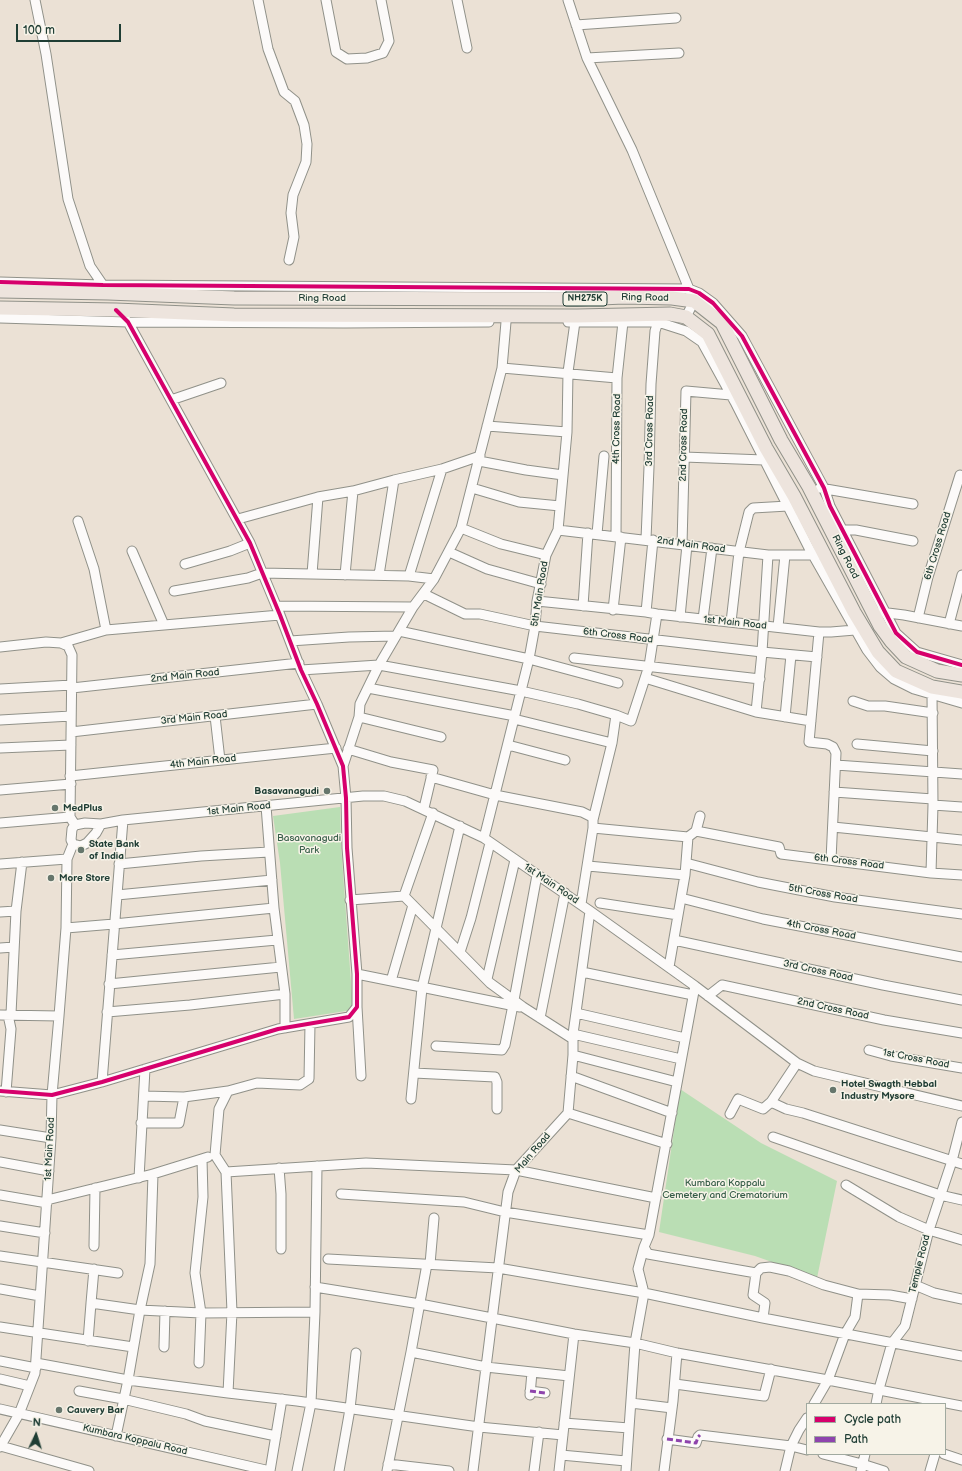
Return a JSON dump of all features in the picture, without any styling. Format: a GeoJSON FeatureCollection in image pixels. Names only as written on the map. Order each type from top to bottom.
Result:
{"type":"FeatureCollection","features":[{"type":"Feature","properties":{"kind":"highway","name":"Ring Road"},"geometry":{"type":"LineString","coordinates":[[0,291],[105,289],[234,298],[577,299],[624,297],[672,298],[691,295],[722,323],[781,440],[809,487],[859,584],[878,612],[880,626],[891,641],[906,657],[937,671],[962,675]]}},
{"type":"Feature","properties":{"kind":"highway","name":"Ring Road"},"geometry":{"type":"LineString","coordinates":[[0,308],[116,310],[234,315],[577,316],[670,314],[686,318],[708,334],[766,448],[794,496],[819,555],[843,590],[858,628],[896,671],[932,687],[962,692]]}},
{"type":"Feature","properties":{"kind":"highway"},"geometry":{"type":"LineString","coordinates":[[843,590],[859,584]]}},
{"type":"Feature","properties":{"kind":"street"},"geometry":{"type":"LineString","coordinates":[[35,0],[46,54],[68,199],[90,266],[105,289]]}},
{"type":"Feature","properties":{"kind":"street"},"geometry":{"type":"LineString","coordinates":[[258,0],[268,49],[284,92],[295,101],[304,125],[307,144],[306,162],[293,195],[291,213],[294,237],[289,260]]}},
{"type":"Feature","properties":{"kind":"street"},"geometry":{"type":"LineString","coordinates":[[326,0],[336,52],[347,59],[367,58],[383,53],[389,41],[381,0]]}},
{"type":"Feature","properties":{"kind":"street"},"geometry":{"type":"LineString","coordinates":[[457,0],[467,48]]}},
{"type":"Feature","properties":{"kind":"street"},"geometry":{"type":"LineString","coordinates":[[568,0],[587,58],[632,150],[691,295],[686,318]]}},
{"type":"Feature","properties":{"kind":"street"},"geometry":{"type":"LineString","coordinates":[[576,25],[676,18]]}},
{"type":"Feature","properties":{"kind":"street"},"geometry":{"type":"LineString","coordinates":[[587,58],[679,53]]}},
{"type":"Feature","properties":{"kind":"street"},"geometry":{"type":"LineString","coordinates":[[0,282],[105,289]]}},
{"type":"Feature","properties":{"kind":"street"},"geometry":{"type":"LineString","coordinates":[[691,295],[699,293],[713,303],[742,336],[824,488],[830,506],[843,530],[878,612],[896,633],[917,652],[962,665]]}},
{"type":"Feature","properties":{"kind":"street"},"geometry":{"type":"LineString","coordinates":[[116,310],[128,322],[250,543],[300,667],[343,766],[346,798],[346,848],[357,974],[357,1007],[361,1076]]}},
{"type":"Feature","properties":{"kind":"street"},"geometry":{"type":"LineString","coordinates":[[0,318],[128,322],[658,322],[686,331],[702,342],[788,506],[819,555],[858,628],[867,650],[880,667],[901,682],[932,694],[962,702]]}},
{"type":"Feature","properties":{"kind":"street"},"geometry":{"type":"LineString","coordinates":[[343,766],[359,718],[360,704],[379,665],[413,607],[434,579],[461,528],[502,368],[506,322]]}},
{"type":"Feature","properties":{"kind":"street","name":"5th Main Road"},"geometry":{"type":"LineString","coordinates":[[460,952],[471,918],[495,795],[529,659],[535,626],[537,601],[546,555],[558,530],[567,432],[568,372],[575,322]]}},
{"type":"Feature","properties":{"kind":"street","name":"4th Cross Road"},"geometry":{"type":"LineString","coordinates":[[613,610],[618,537],[617,378],[623,322]]}},
{"type":"Feature","properties":{"kind":"street","name":"3rd Cross Road"},"geometry":{"type":"LineString","coordinates":[[646,612],[649,540],[651,384],[655,331],[658,322]]}},
{"type":"Feature","properties":{"kind":"street"},"geometry":{"type":"LineString","coordinates":[[502,368],[568,372],[617,378]]}},
{"type":"Feature","properties":{"kind":"street"},"geometry":{"type":"LineString","coordinates":[[172,400],[221,382]]}},
{"type":"Feature","properties":{"kind":"street","name":"2nd Cross Road"},"geometry":{"type":"LineString","coordinates":[[680,617],[685,545],[684,457],[686,391],[731,396]]}},
{"type":"Feature","properties":{"kind":"street"},"geometry":{"type":"LineString","coordinates":[[487,426],[567,432]]}},
{"type":"Feature","properties":{"kind":"street"},"geometry":{"type":"LineString","coordinates":[[583,606],[604,456]]}},
{"type":"Feature","properties":{"kind":"street"},"geometry":{"type":"LineString","coordinates":[[684,457],[764,460]]}},
{"type":"Feature","properties":{"kind":"street"},"geometry":{"type":"LineString","coordinates":[[238,519],[318,497],[354,491],[479,458],[526,470],[563,475]]}},
{"type":"Feature","properties":{"kind":"street"},"geometry":{"type":"LineString","coordinates":[[409,576],[442,469]]}},
{"type":"Feature","properties":{"kind":"street","name":"6th Cross Road"},"geometry":{"type":"LineString","coordinates":[[918,618],[928,577],[961,475]]}},
{"type":"Feature","properties":{"kind":"street"},"geometry":{"type":"LineString","coordinates":[[378,575],[394,480]]}},
{"type":"Feature","properties":{"kind":"street"},"geometry":{"type":"LineString","coordinates":[[809,487],[824,488],[913,504]]}},
{"type":"Feature","properties":{"kind":"street"},"geometry":{"type":"LineString","coordinates":[[472,488],[519,502],[560,506]]}},
{"type":"Feature","properties":{"kind":"street"},"geometry":{"type":"LineString","coordinates":[[345,575],[354,491]]}},
{"type":"Feature","properties":{"kind":"street"},"geometry":{"type":"LineString","coordinates":[[312,574],[318,497]]}},
{"type":"Feature","properties":{"kind":"street"},"geometry":{"type":"LineString","coordinates":[[731,622],[739,552],[747,516],[753,508],[788,506]]}},
{"type":"Feature","properties":{"kind":"street"},"geometry":{"type":"LineString","coordinates":[[78,521],[94,569],[106,630]]}},
{"type":"Feature","properties":{"kind":"street"},"geometry":{"type":"LineString","coordinates":[[461,528],[501,544],[546,555]]}},
{"type":"Feature","properties":{"kind":"street","name":"2nd Main Road"},"geometry":{"type":"LineString","coordinates":[[558,530],[768,555],[819,555]]}},
{"type":"Feature","properties":{"kind":"street"},"geometry":{"type":"LineString","coordinates":[[843,530],[856,530],[913,541]]}},
{"type":"Feature","properties":{"kind":"street"},"geometry":{"type":"LineString","coordinates":[[185,564],[250,543]]}},
{"type":"Feature","properties":{"kind":"street"},"geometry":{"type":"LineString","coordinates":[[704,619],[712,548]]}},
{"type":"Feature","properties":{"kind":"street"},"geometry":{"type":"LineString","coordinates":[[132,551],[164,625]]}},
{"type":"Feature","properties":{"kind":"street"},"geometry":{"type":"LineString","coordinates":[[449,552],[487,569],[541,584]]}},
{"type":"Feature","properties":{"kind":"street"},"geometry":{"type":"LineString","coordinates":[[756,712],[760,679],[768,555]]}},
{"type":"Feature","properties":{"kind":"street"},"geometry":{"type":"LineString","coordinates":[[778,627],[785,555]]}},
{"type":"Feature","properties":{"kind":"street"},"geometry":{"type":"LineString","coordinates":[[174,592],[248,578],[262,573],[409,576],[434,579]]}},
{"type":"Feature","properties":{"kind":"street"},"geometry":{"type":"LineString","coordinates":[[950,624],[962,575]]}},
{"type":"Feature","properties":{"kind":"street","name":"6th Cross Road"},"geometry":{"type":"LineString","coordinates":[[424,594],[465,614],[480,614],[535,626],[817,657]]}},
{"type":"Feature","properties":{"kind":"street","name":"1st Main Road"},"geometry":{"type":"LineString","coordinates":[[537,601],[819,632],[831,632],[858,628]]}},
{"type":"Feature","properties":{"kind":"street"},"geometry":{"type":"LineString","coordinates":[[61,643],[106,630],[164,625],[278,610],[413,607]]}},
{"type":"Feature","properties":{"kind":"street"},"geometry":{"type":"LineString","coordinates":[[878,612],[962,626]]}},
{"type":"Feature","properties":{"kind":"street"},"geometry":{"type":"LineString","coordinates":[[657,614],[654,640],[645,678],[756,712],[811,721]]}},
{"type":"Feature","properties":{"kind":"street"},"geometry":{"type":"LineString","coordinates":[[819,632],[809,742],[827,744],[833,747],[836,753],[831,860]]}},
{"type":"Feature","properties":{"kind":"street"},"geometry":{"type":"LineString","coordinates":[[290,641],[397,633],[529,659],[618,683]]}},
{"type":"Feature","properties":{"kind":"street"},"geometry":{"type":"LineString","coordinates":[[0,647],[46,642],[61,643],[68,646],[72,655],[70,817],[75,825]]}},
{"type":"Feature","properties":{"kind":"street"},"geometry":{"type":"LineString","coordinates":[[785,717],[792,655]]}},
{"type":"Feature","properties":{"kind":"street"},"geometry":{"type":"LineString","coordinates":[[574,658],[760,679]]}},
{"type":"Feature","properties":{"kind":"street","name":"2nd Main Road"},"geometry":{"type":"LineString","coordinates":[[0,689],[72,686],[300,667],[379,665],[521,691],[578,704],[631,721],[645,678]]}},
{"type":"Feature","properties":{"kind":"street"},"geometry":{"type":"LineString","coordinates":[[368,688],[514,717],[612,743]]}},
{"type":"Feature","properties":{"kind":"street"},"geometry":{"type":"LineString","coordinates":[[931,873],[933,802],[932,694]]}},
{"type":"Feature","properties":{"kind":"street"},"geometry":{"type":"LineString","coordinates":[[853,701],[868,706],[885,706],[933,713]]}},
{"type":"Feature","properties":{"kind":"street","name":"3rd Main Road"},"geometry":{"type":"LineString","coordinates":[[71,732],[317,704]]}},
{"type":"Feature","properties":{"kind":"street"},"geometry":{"type":"LineString","coordinates":[[581,904],[588,866],[593,824],[612,743],[616,715]]}},
{"type":"Feature","properties":{"kind":"street"},"geometry":{"type":"LineString","coordinates":[[0,720],[71,716]]}},
{"type":"Feature","properties":{"kind":"street"},"geometry":{"type":"LineString","coordinates":[[214,716],[220,760]]}},
{"type":"Feature","properties":{"kind":"street"},"geometry":{"type":"LineString","coordinates":[[359,718],[441,737]]}},
{"type":"Feature","properties":{"kind":"street"},"geometry":{"type":"LineString","coordinates":[[857,744],[933,750]]}},
{"type":"Feature","properties":{"kind":"street"},"geometry":{"type":"LineString","coordinates":[[0,748],[71,745]]}},
{"type":"Feature","properties":{"kind":"street"},"geometry":{"type":"LineString","coordinates":[[508,745],[565,760]]}},
{"type":"Feature","properties":{"kind":"street","name":"4th Main Road"},"geometry":{"type":"LineString","coordinates":[[71,780],[220,760],[336,748]]}},
{"type":"Feature","properties":{"kind":"street"},"geometry":{"type":"LineString","coordinates":[[348,749],[391,762],[433,770],[424,808]]}},
{"type":"Feature","properties":{"kind":"street"},"geometry":{"type":"LineString","coordinates":[[836,765],[962,774]]}},
{"type":"Feature","properties":{"kind":"street"},"geometry":{"type":"LineString","coordinates":[[431,777],[495,795],[582,812],[592,816],[593,824]]}},
{"type":"Feature","properties":{"kind":"street"},"geometry":{"type":"LineString","coordinates":[[0,790],[71,780]]}},
{"type":"Feature","properties":{"kind":"street"},"geometry":{"type":"LineString","coordinates":[[834,792],[933,802],[962,807]]}},
{"type":"Feature","properties":{"kind":"street","name":"1st Main Road"},"geometry":{"type":"LineString","coordinates":[[0,1446],[19,1414],[35,1373],[36,1366],[51,1138],[52,1095],[60,1016],[66,928],[67,859],[73,844],[70,834],[75,825],[85,823],[100,824],[122,820],[363,796],[384,796],[405,801],[424,808],[487,841],[581,904],[669,967],[694,991],[708,996],[797,1062],[814,1071],[962,1106]]}},
{"type":"Feature","properties":{"kind":"street"},"geometry":{"type":"LineString","coordinates":[[266,806],[277,940],[285,994],[285,1028]]}},
{"type":"Feature","properties":{"kind":"street"},"geometry":{"type":"LineString","coordinates":[[404,896],[433,813]]}},
{"type":"Feature","properties":{"kind":"street"},"geometry":{"type":"LineString","coordinates":[[669,967],[686,863],[692,834],[700,816]]}},
{"type":"Feature","properties":{"kind":"street"},"geometry":{"type":"LineString","coordinates":[[0,823],[70,817]]}},
{"type":"Feature","properties":{"kind":"street"},"geometry":{"type":"LineString","coordinates":[[102,1082],[122,820]]}},
{"type":"Feature","properties":{"kind":"street"},"geometry":{"type":"LineString","coordinates":[[73,844],[81,846],[87,843],[96,833],[100,824]]}},
{"type":"Feature","properties":{"kind":"street"},"geometry":{"type":"LineString","coordinates":[[593,824],[692,834]]}},
{"type":"Feature","properties":{"kind":"street"},"geometry":{"type":"LineString","coordinates":[[411,1099],[422,988],[460,826]]}},
{"type":"Feature","properties":{"kind":"street"},"geometry":{"type":"LineString","coordinates":[[833,827],[962,840]]}},
{"type":"Feature","properties":{"kind":"street","name":"6th Cross Road"},"geometry":{"type":"LineString","coordinates":[[692,834],[779,847],[780,854],[931,873],[962,875]]}},
{"type":"Feature","properties":{"kind":"street"},"geometry":{"type":"LineString","coordinates":[[119,864],[201,856],[269,852]]}},
{"type":"Feature","properties":{"kind":"street"},"geometry":{"type":"LineString","coordinates":[[0,864],[67,859]]}},
{"type":"Feature","properties":{"kind":"street"},"geometry":{"type":"LineString","coordinates":[[487,979],[515,860]]}},
{"type":"Feature","properties":{"kind":"street"},"geometry":{"type":"LineString","coordinates":[[22,862],[6,1015],[11,1029],[4,1049],[3,1091],[52,1095],[102,1082],[285,1028],[349,1017],[357,1007]]}},
{"type":"Feature","properties":{"kind":"street","name":"5th Cross Road"},"geometry":{"type":"LineString","coordinates":[[686,863],[758,882],[835,897],[962,914]]}},
{"type":"Feature","properties":{"kind":"street"},"geometry":{"type":"LineString","coordinates":[[588,866],[685,875]]}},
{"type":"Feature","properties":{"kind":"street"},"geometry":{"type":"LineString","coordinates":[[436,1046],[502,1050],[505,1045],[537,875]]}},
{"type":"Feature","properties":{"kind":"street"},"geometry":{"type":"LineString","coordinates":[[117,895],[272,880]]}},
{"type":"Feature","properties":{"kind":"street"},"geometry":{"type":"LineString","coordinates":[[540,1018],[565,893]]}},
{"type":"Feature","properties":{"kind":"street"},"geometry":{"type":"LineString","coordinates":[[350,900],[404,896]]}},
{"type":"Feature","properties":{"kind":"street"},"geometry":{"type":"LineString","coordinates":[[404,896],[513,1003]]}},
{"type":"Feature","properties":{"kind":"street","name":"4th Cross Road"},"geometry":{"type":"LineString","coordinates":[[681,898],[763,919],[962,957]]}},
{"type":"Feature","properties":{"kind":"street"},"geometry":{"type":"LineString","coordinates":[[600,903],[678,915]]}},
{"type":"Feature","properties":{"kind":"street"},"geometry":{"type":"LineString","coordinates":[[391,981],[412,905]]}},
{"type":"Feature","properties":{"kind":"street"},"geometry":{"type":"LineString","coordinates":[[66,928],[274,908]]}},
{"type":"Feature","properties":{"kind":"street"},"geometry":{"type":"LineString","coordinates":[[0,912],[16,910]]}},
{"type":"Feature","properties":{"kind":"street"},"geometry":{"type":"LineString","coordinates":[[590,911],[573,1036],[568,1113],[667,1144]]}},
{"type":"Feature","properties":{"kind":"street"},"geometry":{"type":"LineString","coordinates":[[112,955],[277,940]]}},
{"type":"Feature","properties":{"kind":"street","name":"3rd Cross Road"},"geometry":{"type":"LineString","coordinates":[[674,940],[883,985],[962,1000]]}},
{"type":"Feature","properties":{"kind":"street"},"geometry":{"type":"LineString","coordinates":[[0,948],[14,947]]}},
{"type":"Feature","properties":{"kind":"street"},"geometry":{"type":"LineString","coordinates":[[109,984],[281,967]]}},
{"type":"Feature","properties":{"kind":"street"},"geometry":{"type":"LineString","coordinates":[[582,972],[694,991],[649,1235],[638,1270],[644,1293],[635,1343],[626,1471]]}},
{"type":"Feature","properties":{"kind":"street"},"geometry":{"type":"LineString","coordinates":[[357,974],[422,988],[513,1003],[523,1007],[573,1036],[681,1059]]}},
{"type":"Feature","properties":{"kind":"street","name":"2nd Cross Road"},"geometry":{"type":"LineString","coordinates":[[708,996],[722,985],[884,1020],[962,1033]]}},
{"type":"Feature","properties":{"kind":"street"},"geometry":{"type":"LineString","coordinates":[[107,1012],[190,1005],[285,994]]}},
{"type":"Feature","properties":{"kind":"street"},"geometry":{"type":"LineString","coordinates":[[576,1013],[685,1038]]}},
{"type":"Feature","properties":{"kind":"street"},"geometry":{"type":"LineString","coordinates":[[6,1015],[60,1016]]}},
{"type":"Feature","properties":{"kind":"street"},"geometry":{"type":"LineString","coordinates":[[144,1096],[184,1097],[228,1091],[257,1083],[300,1085],[309,1079],[310,1024]]}},
{"type":"Feature","properties":{"kind":"street","name":"1st Cross Road"},"geometry":{"type":"LineString","coordinates":[[869,1050],[962,1068]]}},
{"type":"Feature","properties":{"kind":"street"},"geometry":{"type":"LineString","coordinates":[[573,1054],[677,1082]]}},
{"type":"Feature","properties":{"kind":"street"},"geometry":{"type":"LineString","coordinates":[[730,1114],[738,1099],[763,1109],[771,1102],[797,1062]]}},
{"type":"Feature","properties":{"kind":"street"},"geometry":{"type":"LineString","coordinates":[[138,1178],[145,1069]]}},
{"type":"Feature","properties":{"kind":"street"},"geometry":{"type":"LineString","coordinates":[[414,1073],[495,1077],[497,1079],[497,1109]]}},
{"type":"Feature","properties":{"kind":"street"},"geometry":{"type":"LineString","coordinates":[[571,1076],[672,1113]]}},
{"type":"Feature","properties":{"kind":"street"},"geometry":{"type":"LineString","coordinates":[[228,1091],[219,1109],[215,1155],[226,1172],[232,1312],[228,1393]]}},
{"type":"Feature","properties":{"kind":"street"},"geometry":{"type":"LineString","coordinates":[[141,1122],[179,1123],[184,1097]]}},
{"type":"Feature","properties":{"kind":"street"},"geometry":{"type":"LineString","coordinates":[[771,1102],[786,1109],[803,1113],[962,1164]]}},
{"type":"Feature","properties":{"kind":"street","name":"Main Road"},"geometry":{"type":"LineString","coordinates":[[473,1471],[508,1192],[516,1170],[568,1113]]}},
{"type":"Feature","properties":{"kind":"street","name":"Temple Road"},"geometry":{"type":"LineString","coordinates":[[876,1403],[892,1343],[905,1326],[929,1230],[952,1161],[962,1122]]}},
{"type":"Feature","properties":{"kind":"street"},"geometry":{"type":"LineString","coordinates":[[0,1130],[51,1138]]}},
{"type":"Feature","properties":{"kind":"street"},"geometry":{"type":"LineString","coordinates":[[773,1137],[940,1195],[962,1200]]}},
{"type":"Feature","properties":{"kind":"street"},"geometry":{"type":"LineString","coordinates":[[0,1195],[47,1202],[95,1188],[153,1174],[215,1155]]}},
{"type":"Feature","properties":{"kind":"street"},"geometry":{"type":"LineString","coordinates":[[199,1363],[201,1313],[195,1272],[203,1197],[202,1159]]}},
{"type":"Feature","properties":{"kind":"street"},"geometry":{"type":"LineString","coordinates":[[0,1162],[49,1171]]}},
{"type":"Feature","properties":{"kind":"street"},"geometry":{"type":"LineString","coordinates":[[226,1172],[366,1163],[516,1170],[656,1198]]}},
{"type":"Feature","properties":{"kind":"street"},"geometry":{"type":"LineString","coordinates":[[297,1471],[311,1403],[315,1312],[317,1166]]}},
{"type":"Feature","properties":{"kind":"street"},"geometry":{"type":"LineString","coordinates":[[279,1168],[281,1194],[280,1249]]}},
{"type":"Feature","properties":{"kind":"street"},"geometry":{"type":"LineString","coordinates":[[116,1436],[150,1264],[153,1174]]}},
{"type":"Feature","properties":{"kind":"street"},"geometry":{"type":"LineString","coordinates":[[846,1185],[898,1217],[929,1230],[962,1240]]}},
{"type":"Feature","properties":{"kind":"street"},"geometry":{"type":"LineString","coordinates":[[94,1246],[95,1188]]}},
{"type":"Feature","properties":{"kind":"street"},"geometry":{"type":"LineString","coordinates":[[341,1194],[464,1202],[505,1212],[649,1235]]}},
{"type":"Feature","properties":{"kind":"street"},"geometry":{"type":"LineString","coordinates":[[434,1218],[429,1264],[387,1467],[449,1471]]}},
{"type":"Feature","properties":{"kind":"street"},"geometry":{"type":"LineString","coordinates":[[0,1226],[45,1233]]}},
{"type":"Feature","properties":{"kind":"street"},"geometry":{"type":"LineString","coordinates":[[644,1247],[648,1254],[756,1273]]}},
{"type":"Feature","properties":{"kind":"street"},"geometry":{"type":"LineString","coordinates":[[0,1256],[118,1273]]}},
{"type":"Feature","properties":{"kind":"street"},"geometry":{"type":"LineString","coordinates":[[328,1259],[498,1268],[644,1293],[764,1318],[962,1356]]}},
{"type":"Feature","properties":{"kind":"street"},"geometry":{"type":"LineString","coordinates":[[764,1318],[766,1303],[752,1295],[756,1273],[761,1268],[770,1266],[789,1271],[824,1285],[858,1294],[890,1295],[912,1299]]}},
{"type":"Feature","properties":{"kind":"street"},"geometry":{"type":"LineString","coordinates":[[88,1341],[94,1269]]}},
{"type":"Feature","properties":{"kind":"street"},"geometry":{"type":"LineString","coordinates":[[915,1285],[934,1293],[962,1298]]}},
{"type":"Feature","properties":{"kind":"street"},"geometry":{"type":"LineString","coordinates":[[315,1287],[420,1304],[574,1334],[635,1343],[677,1353],[879,1389],[962,1406]]}},
{"type":"Feature","properties":{"kind":"street"},"geometry":{"type":"LineString","coordinates":[[0,1289],[40,1296]]}},
{"type":"Feature","properties":{"kind":"street"},"geometry":{"type":"LineString","coordinates":[[815,1403],[828,1380],[845,1334],[855,1317],[858,1294]]}},
{"type":"Feature","properties":{"kind":"street"},"geometry":{"type":"LineString","coordinates":[[91,1303],[140,1310],[201,1313],[315,1312]]}},
{"type":"Feature","properties":{"kind":"street"},"geometry":{"type":"LineString","coordinates":[[164,1347],[165,1311]]}},
{"type":"Feature","properties":{"kind":"street"},"geometry":{"type":"LineString","coordinates":[[0,1328],[133,1347]]}},
{"type":"Feature","properties":{"kind":"street"},"geometry":{"type":"LineString","coordinates":[[559,1471],[574,1334]]}},
{"type":"Feature","properties":{"kind":"street"},"geometry":{"type":"LineString","coordinates":[[411,1352],[486,1367],[569,1376]]}},
{"type":"Feature","properties":{"kind":"street"},"geometry":{"type":"LineString","coordinates":[[339,1471],[350,1409],[356,1353]]}},
{"type":"Feature","properties":{"kind":"street"},"geometry":{"type":"LineString","coordinates":[[664,1471],[675,1384],[677,1353]]}},
{"type":"Feature","properties":{"kind":"street"},"geometry":{"type":"LineString","coordinates":[[0,1361],[128,1380],[282,1399],[479,1427],[563,1434]]}},
{"type":"Feature","properties":{"kind":"street"},"geometry":{"type":"LineString","coordinates":[[675,1384],[764,1396],[771,1369]]}},
{"type":"Feature","properties":{"kind":"street"},"geometry":{"type":"LineString","coordinates":[[532,1372],[530,1393],[545,1393]]}},
{"type":"Feature","properties":{"kind":"street"},"geometry":{"type":"LineString","coordinates":[[0,1379],[30,1386]]}},
{"type":"Feature","properties":{"kind":"street"},"geometry":{"type":"LineString","coordinates":[[79,1391],[123,1399],[186,1414],[205,1421],[276,1436]]}},
{"type":"Feature","properties":{"kind":"street"},"geometry":{"type":"LineString","coordinates":[[270,1471],[282,1399]]}},
{"type":"Feature","properties":{"kind":"street"},"geometry":{"type":"LineString","coordinates":[[631,1403],[672,1408]]}},
{"type":"Feature","properties":{"kind":"street","name":"Kumbara Koppalu Road"},"geometry":{"type":"LineString","coordinates":[[0,1410],[270,1471]]}},
{"type":"Feature","properties":{"kind":"street"},"geometry":{"type":"LineString","coordinates":[[784,1471],[791,1446],[806,1420]]}},
{"type":"Feature","properties":{"kind":"street"},"geometry":{"type":"LineString","coordinates":[[564,1422],[629,1428]]}},
{"type":"Feature","properties":{"kind":"street"},"geometry":{"type":"LineString","coordinates":[[534,1471],[539,1432]]}},
{"type":"Feature","properties":{"kind":"street"},"geometry":{"type":"LineString","coordinates":[[667,1439],[696,1443],[700,1435],[791,1446],[806,1450]]}},
{"type":"Feature","properties":{"kind":"street"},"geometry":{"type":"LineString","coordinates":[[0,1446],[89,1471]]}},
{"type":"Feature","properties":{"kind":"street"},"geometry":{"type":"LineString","coordinates":[[561,1455],[626,1461]]}},
{"type":"Feature","properties":{"kind":"street"},"geometry":{"type":"LineString","coordinates":[[826,1455],[862,1467],[884,1471]]}},
{"type":"Feature","properties":{"kind":"street"},"geometry":{"type":"LineString","coordinates":[[862,1467],[865,1455]]}},
{"type":"Feature","properties":{"kind":"street"},"geometry":{"type":"LineString","coordinates":[[930,1471],[935,1455]]}},
{"type":"Feature","properties":{"kind":"street"},"geometry":{"type":"LineString","coordinates":[[946,1455],[962,1460]]}},
{"type":"Feature","properties":{"kind":"green space","name":"Basavanagudi Park"},"geometry":{"type":"Polygon","coordinates":[[[340,807],[341,845],[353,1010],[294,1019],[280,863],[273,816],[340,807]]]}},
{"type":"Feature","properties":{"kind":"green space","name":"Kumbara Koppalu Cemetery and Crematorium"},"geometry":{"type":"Polygon","coordinates":[[[680,1089],[761,1143],[837,1181],[817,1278],[755,1256],[659,1232],[680,1089]]]}},
{"type":"Feature","properties":{"kind":"marked path"},"geometry":{"type":"LineString","coordinates":[[530,1391],[545,1393]]}},
{"type":"Feature","properties":{"kind":"marked path"},"geometry":{"type":"LineString","coordinates":[[667,1439],[696,1443],[700,1435]]}},
{"type":"Feature","properties":{"kind":"cycle path"},"geometry":{"type":"LineString","coordinates":[[0,282],[103,285],[689,289],[699,293],[713,303],[742,336],[824,488],[830,506],[896,633],[917,652],[962,665]]}},
{"type":"Feature","properties":{"kind":"cycle path"},"geometry":{"type":"LineString","coordinates":[[0,1091],[52,1095],[102,1082],[278,1029],[349,1017],[357,1007],[357,974],[347,848],[346,798],[343,766],[301,670],[250,543],[128,322],[116,310]]}},
{"type":"Feature","properties":{"kind":"place","name":"Basavanagudi"},"geometry":{"type":"Point","coordinates":[327,791]}},
{"type":"Feature","properties":{"kind":"place","name":"MedPlus"},"geometry":{"type":"Point","coordinates":[55,808]}},
{"type":"Feature","properties":{"kind":"place","name":"State Bank of India"},"geometry":{"type":"Point","coordinates":[81,850]}},
{"type":"Feature","properties":{"kind":"place","name":"More Store"},"geometry":{"type":"Point","coordinates":[51,878]}},
{"type":"Feature","properties":{"kind":"place","name":"Hotel Swagth Hebbal Industry Mysore"},"geometry":{"type":"Point","coordinates":[833,1090]}},
{"type":"Feature","properties":{"kind":"place","name":"Cauvery Bar"},"geometry":{"type":"Point","coordinates":[59,1410]}}]}
